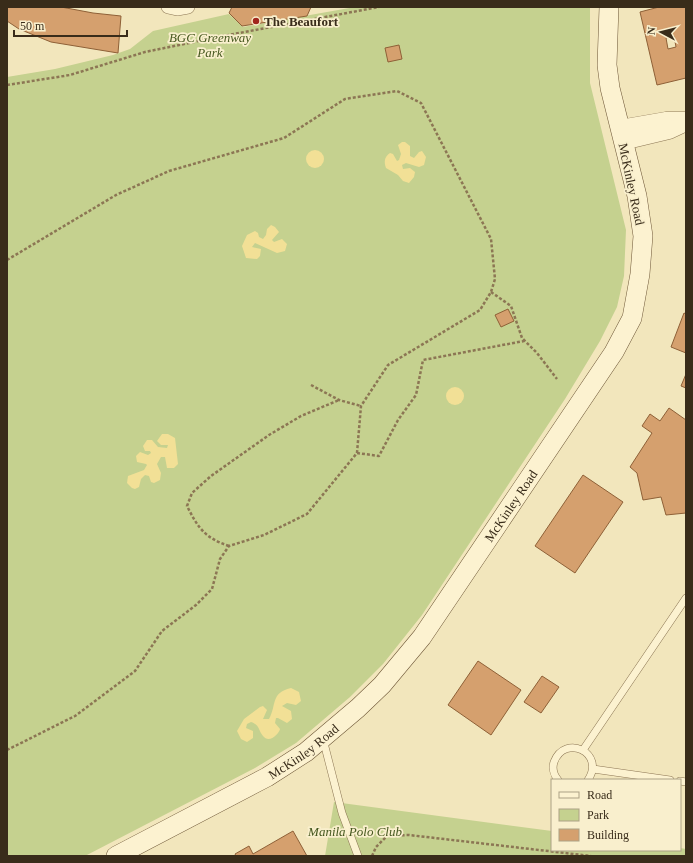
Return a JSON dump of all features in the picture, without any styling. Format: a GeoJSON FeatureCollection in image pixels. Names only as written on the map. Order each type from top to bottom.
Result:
{"type":"FeatureCollection","features":[{"type":"Feature","properties":{"kind":"main road","name":"McKinley Road"},"geometry":{"type":"LineString","coordinates":[[116,856],[267,777],[306,752],[323,739],[382,685],[422,637],[614,352],[632,318],[640,274],[643,236],[637,196],[610,88],[607,64],[608,7]]}},
{"type":"Feature","properties":{"kind":"street"},"geometry":{"type":"LineString","coordinates":[[168,7],[176,9],[188,7]]}},
{"type":"Feature","properties":{"kind":"street"},"geometry":{"type":"LineString","coordinates":[[622,135],[669,131],[686,122]]}},
{"type":"Feature","properties":{"kind":"lane"},"geometry":{"type":"LineString","coordinates":[[583,750],[686,598]]}},
{"type":"Feature","properties":{"kind":"lane"},"geometry":{"type":"LineString","coordinates":[[323,739],[342,813],[358,856]]}},
{"type":"Feature","properties":{"kind":"lane"},"geometry":{"type":"LineString","coordinates":[[558,779],[553,764],[557,755],[564,750],[574,747],[583,750],[591,758],[593,769],[588,779]]}},
{"type":"Feature","properties":{"kind":"lane"},"geometry":{"type":"LineString","coordinates":[[593,769],[663,779]]}},
{"type":"Feature","properties":{"kind":"path"},"geometry":{"type":"LineString","coordinates":[[7,85],[70,75],[166,47],[379,7]]}},
{"type":"Feature","properties":{"kind":"path"},"geometry":{"type":"LineString","coordinates":[[7,260],[116,195],[169,171],[284,138],[345,99],[397,91],[421,103],[491,239],[495,279],[491,292],[480,310],[388,365],[361,406],[357,453],[307,514],[264,535],[229,546],[214,541],[198,527],[187,506],[192,493],[211,476],[269,435],[301,416],[339,400]]}},
{"type":"Feature","properties":{"kind":"path"},"geometry":{"type":"LineString","coordinates":[[491,292],[511,306],[522,338],[537,353],[557,379]]}},
{"type":"Feature","properties":{"kind":"path"},"geometry":{"type":"LineString","coordinates":[[357,453],[379,456],[398,420],[416,395],[424,360],[524,341]]}},
{"type":"Feature","properties":{"kind":"path"},"geometry":{"type":"LineString","coordinates":[[310,386],[339,400],[361,406]]}},
{"type":"Feature","properties":{"kind":"path"},"geometry":{"type":"LineString","coordinates":[[7,750],[75,716],[135,671],[162,631],[196,605],[212,589],[220,559],[229,546]]}},
{"type":"Feature","properties":{"kind":"path"},"geometry":{"type":"LineString","coordinates":[[372,856],[376,847],[387,836],[409,835],[591,856]]}},
{"type":"Feature","properties":{"kind":"green space","name":"BGC Greenway Park"},"geometry":{"type":"Polygon","coordinates":[[[355,7],[590,7],[590,83],[626,230],[624,276],[617,307],[600,341],[565,399],[422,615],[383,664],[350,697],[296,743],[255,768],[85,856],[7,856],[7,77],[55,69],[113,55],[130,49],[153,31],[229,14],[243,27],[355,7]]]}},
{"type":"Feature","properties":{"kind":"green space","name":"Manila Polo Club"},"geometry":{"type":"Polygon","coordinates":[[[334,802],[551,831],[551,851],[681,851],[681,848],[686,849],[686,856],[325,856],[334,802]]]}},
{"type":"Feature","properties":{"kind":"sand"},"geometry":{"type":"Polygon","coordinates":[[[405,142],[410,146],[410,156],[414,158],[419,152],[422,151],[426,157],[424,165],[419,167],[406,163],[402,165],[403,169],[410,168],[415,172],[414,177],[409,183],[403,181],[398,175],[386,168],[385,164],[385,160],[390,153],[393,154],[397,161],[399,160],[401,154],[398,145],[405,142]]]}},
{"type":"Feature","properties":{"kind":"sand"},"geometry":{"type":"Polygon","coordinates":[[[315,150],[321,153],[324,159],[321,165],[315,168],[309,165],[306,159],[309,153],[315,150]]]}},
{"type":"Feature","properties":{"kind":"sand"},"geometry":{"type":"Polygon","coordinates":[[[271,225],[279,232],[272,240],[274,242],[282,239],[287,244],[285,251],[277,253],[255,243],[252,247],[261,249],[260,256],[257,259],[246,258],[242,246],[247,235],[255,231],[258,233],[259,237],[263,239],[266,235],[267,229],[271,225]]]}},
{"type":"Feature","properties":{"kind":"sand"},"geometry":{"type":"Polygon","coordinates":[[[455,387],[461,390],[464,396],[461,402],[455,405],[449,402],[446,396],[449,390],[455,387]]]}},
{"type":"Feature","properties":{"kind":"sand"},"geometry":{"type":"Polygon","coordinates":[[[162,434],[168,434],[175,438],[178,464],[174,468],[167,468],[165,457],[161,457],[157,464],[161,473],[160,480],[154,483],[151,482],[149,476],[145,475],[141,479],[139,487],[135,489],[132,488],[127,483],[128,476],[144,470],[147,465],[137,462],[136,456],[140,452],[148,455],[151,453],[150,451],[145,451],[143,446],[147,440],[152,440],[158,447],[167,448],[168,445],[161,445],[157,441],[162,434]]]}},
{"type":"Feature","properties":{"kind":"sand"},"geometry":{"type":"Polygon","coordinates":[[[291,688],[299,692],[301,701],[296,705],[287,703],[282,706],[291,711],[292,719],[287,723],[276,718],[275,723],[280,729],[276,736],[271,739],[265,738],[256,725],[251,722],[247,724],[246,728],[253,731],[253,738],[247,742],[241,739],[237,731],[244,719],[263,706],[267,710],[263,719],[269,719],[277,696],[284,690],[291,688]]]}},
{"type":"Feature","properties":{"kind":"building"},"geometry":{"type":"Polygon","coordinates":[[[7,7],[61,7],[121,16],[118,53],[51,42],[19,29],[7,21],[7,7]]]}},
{"type":"Feature","properties":{"kind":"building","name":"The Beaufort"},"geometry":{"type":"Polygon","coordinates":[[[232,7],[311,7],[307,16],[242,26],[229,13],[232,7]]]}},
{"type":"Feature","properties":{"kind":"building"},"geometry":{"type":"Polygon","coordinates":[[[659,7],[686,7],[686,78],[657,85],[640,12],[659,7]],[[674,36],[666,38],[668,49],[676,47],[674,36]]]}},
{"type":"Feature","properties":{"kind":"building"},"geometry":{"type":"Polygon","coordinates":[[[399,45],[402,59],[388,62],[385,48],[399,45]]]}},
{"type":"Feature","properties":{"kind":"building"},"geometry":{"type":"Polygon","coordinates":[[[508,309],[514,321],[501,327],[495,315],[508,309]]]}},
{"type":"Feature","properties":{"kind":"building"},"geometry":{"type":"Polygon","coordinates":[[[684,313],[686,314],[686,353],[671,347],[684,313]]]}},
{"type":"Feature","properties":{"kind":"building"},"geometry":{"type":"Polygon","coordinates":[[[686,374],[686,388],[681,386],[686,374]]]}},
{"type":"Feature","properties":{"kind":"building"},"geometry":{"type":"Polygon","coordinates":[[[669,408],[686,420],[686,513],[666,515],[661,497],[643,500],[637,473],[630,467],[652,433],[642,426],[650,414],[660,421],[669,408]]]}},
{"type":"Feature","properties":{"kind":"building"},"geometry":{"type":"Polygon","coordinates":[[[583,475],[623,502],[575,573],[535,546],[583,475]]]}},
{"type":"Feature","properties":{"kind":"building"},"geometry":{"type":"Polygon","coordinates":[[[478,661],[521,690],[491,735],[448,705],[478,661]]]}},
{"type":"Feature","properties":{"kind":"building"},"geometry":{"type":"Polygon","coordinates":[[[542,676],[559,687],[541,713],[524,702],[542,676]]]}},
{"type":"Feature","properties":{"kind":"building"},"geometry":{"type":"Polygon","coordinates":[[[293,831],[307,856],[236,856],[235,854],[249,846],[253,854],[293,831]]]}},
{"type":"Feature","properties":{"kind":"place","name":"The Beaufort"},"geometry":{"type":"Point","coordinates":[256,21]}}]}
